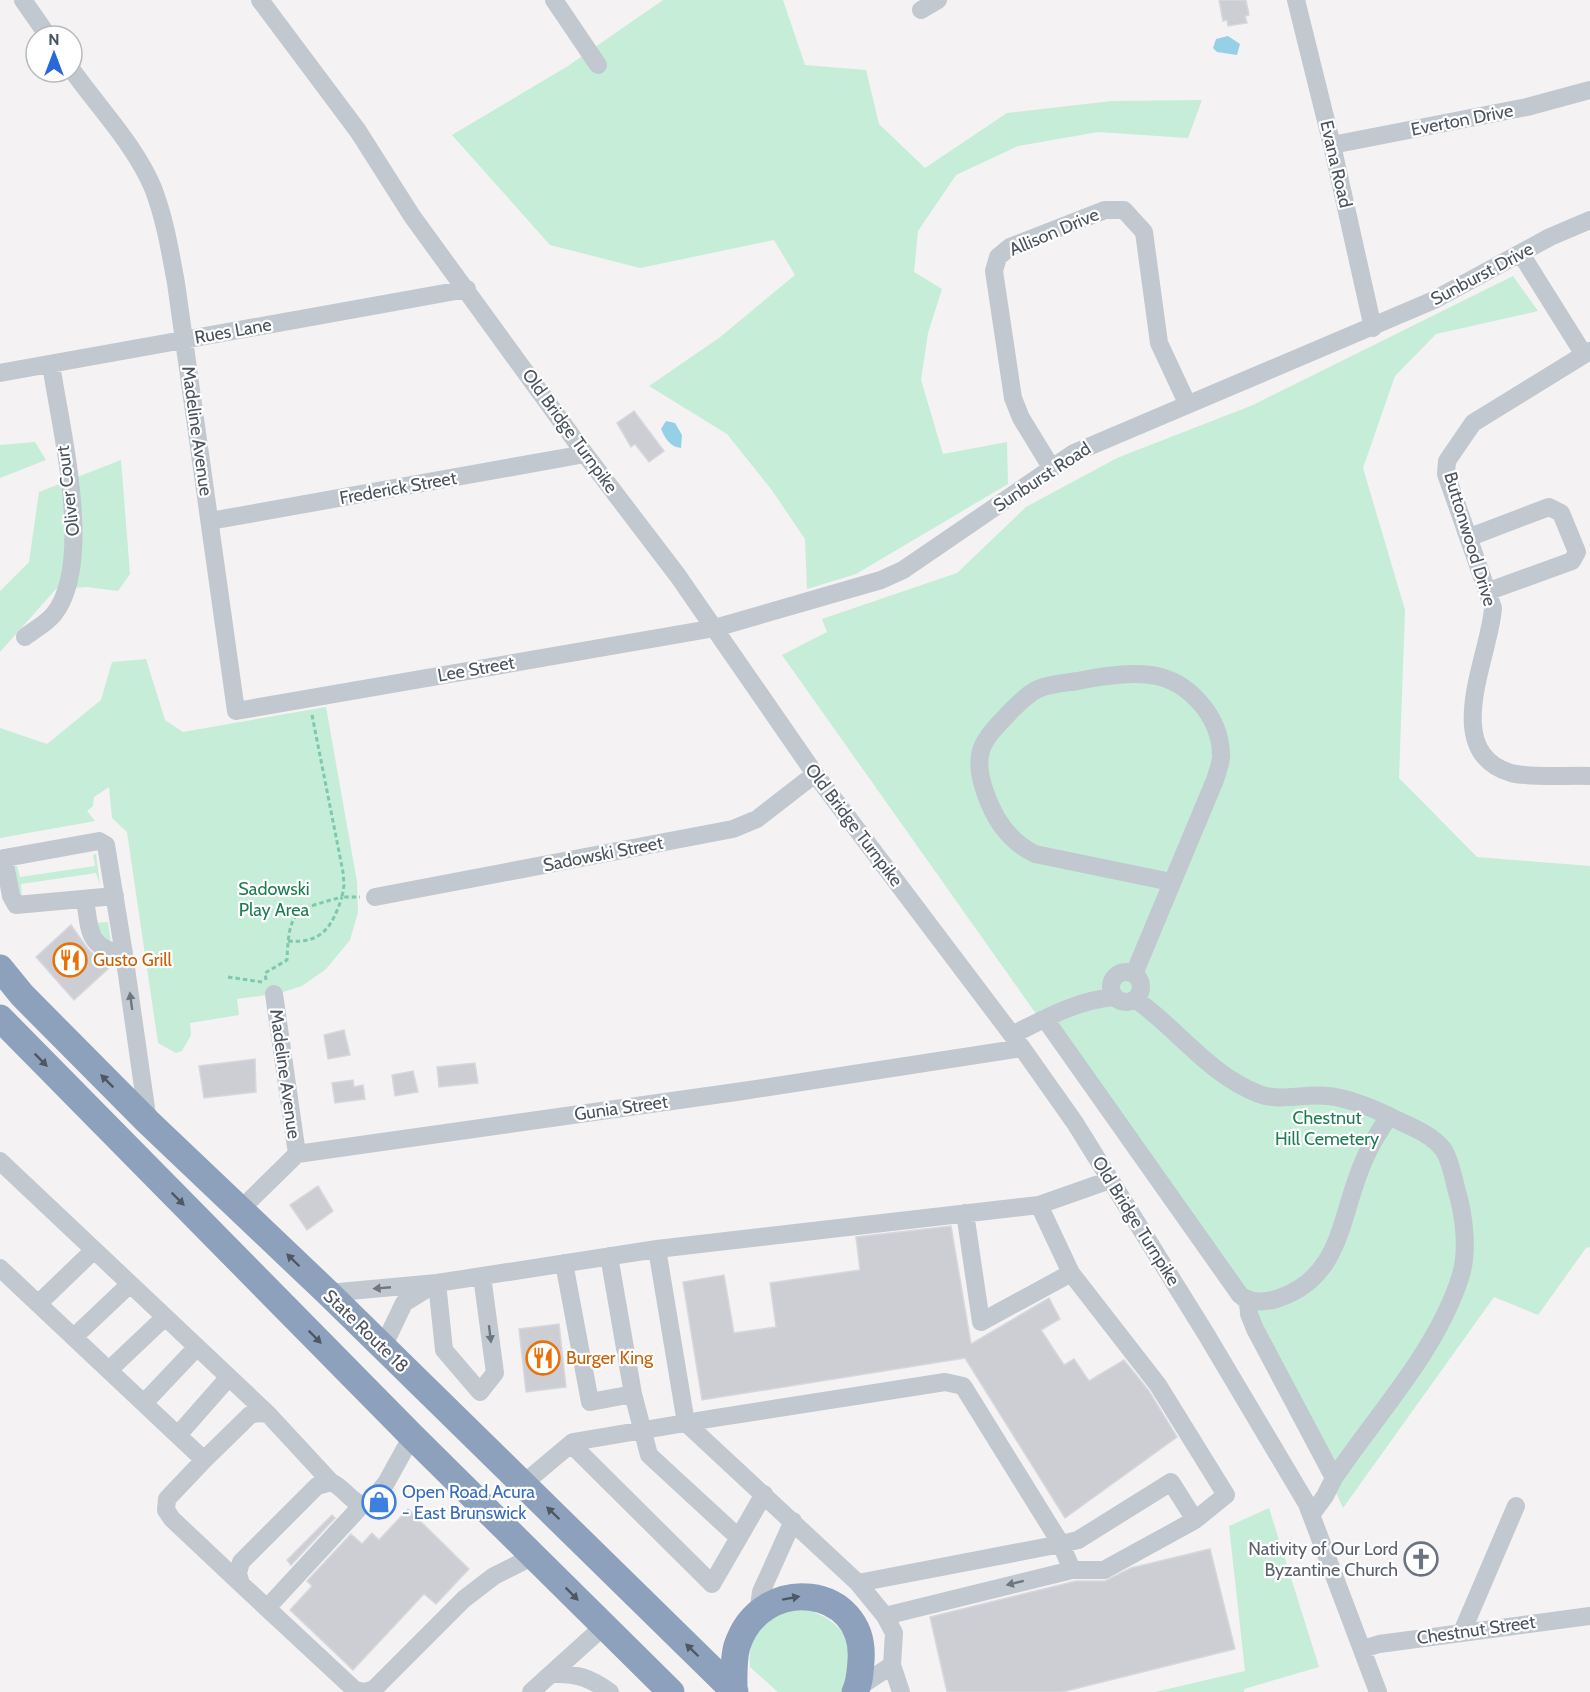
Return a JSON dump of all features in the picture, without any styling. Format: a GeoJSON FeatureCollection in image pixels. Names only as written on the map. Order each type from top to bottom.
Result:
{"type":"FeatureCollection","features":[{"type":"Feature","properties":{"kind":"highway","name":"State Route 18"},"geometry":{"type":"LineString","coordinates":[[0,968],[22,995],[148,1122],[328,1293],[734,1692]]}},
{"type":"Feature","properties":{"kind":"highway"},"geometry":{"type":"LineString","coordinates":[[0,1018],[412,1436],[604,1626],[660,1688]]}},
{"type":"Feature","properties":{"kind":"highway"},"geometry":{"type":"LineString","coordinates":[[734,1692],[737,1647],[751,1621],[772,1602],[797,1595],[828,1602],[855,1624],[862,1651],[860,1683],[856,1691]]}},
{"type":"Feature","properties":{"kind":"street"},"geometry":{"type":"LineString","coordinates":[[23,0],[40,24]]}},
{"type":"Feature","properties":{"kind":"street","name":"Old Bridge Turnpike"},"geometry":{"type":"LineString","coordinates":[[260,0],[358,131],[412,216],[715,628],[815,774],[1017,1041],[1075,1123],[1212,1344],[1311,1515],[1378,1692]]}},
{"type":"Feature","properties":{"kind":"street"},"geometry":{"type":"LineString","coordinates":[[554,0],[597,65]]}},
{"type":"Feature","properties":{"kind":"street"},"geometry":{"type":"LineString","coordinates":[[921,10],[938,0]]}},
{"type":"Feature","properties":{"kind":"street","name":"Evana Road"},"geometry":{"type":"LineString","coordinates":[[1296,0],[1332,145],[1373,328]]}},
{"type":"Feature","properties":{"kind":"street","name":"Madeline Avenue"},"geometry":{"type":"LineString","coordinates":[[82,84],[138,159],[153,187],[170,250],[236,711]]}},
{"type":"Feature","properties":{"kind":"street","name":"Everton Drive"},"geometry":{"type":"LineString","coordinates":[[1332,145],[1527,107],[1590,90]]}},
{"type":"Feature","properties":{"kind":"street","name":"Allison Drive"},"geometry":{"type":"LineString","coordinates":[[1051,467],[1021,417],[1013,398],[994,271],[998,257],[1010,247],[1105,210],[1124,210],[1134,218],[1144,232],[1159,344],[1187,404]]}},
{"type":"Feature","properties":{"kind":"street","name":"Sunburst Drive"},"geometry":{"type":"LineString","coordinates":[[1373,328],[1434,300],[1521,255],[1550,237],[1590,220]]}},
{"type":"Feature","properties":{"kind":"street"},"geometry":{"type":"LineString","coordinates":[[1521,255],[1587,352]]}},
{"type":"Feature","properties":{"kind":"street","name":"Rues Lane"},"geometry":{"type":"LineString","coordinates":[[0,373],[467,289]]}},
{"type":"Feature","properties":{"kind":"street","name":"Sunburst Road"},"geometry":{"type":"LineString","coordinates":[[715,628],[881,580],[903,570],[1051,467],[1100,441],[1373,328]]}},
{"type":"Feature","properties":{"kind":"street","name":"Buttonwood Drive"},"geometry":{"type":"LineString","coordinates":[[1587,352],[1473,423],[1451,455],[1446,474],[1490,591],[1493,608],[1492,627],[1472,708],[1471,727],[1477,744],[1489,759],[1512,773],[1590,776]]}},
{"type":"Feature","properties":{"kind":"street","name":"Oliver Court"},"geometry":{"type":"LineString","coordinates":[[25,637],[54,615],[70,580],[75,540],[51,364]]}},
{"type":"Feature","properties":{"kind":"street","name":"Frederick Street"},"geometry":{"type":"LineString","coordinates":[[210,521],[585,454]]}},
{"type":"Feature","properties":{"kind":"street"},"geometry":{"type":"LineString","coordinates":[[1470,537],[1550,507],[1561,513],[1577,552],[1572,561],[1490,591]]}},
{"type":"Feature","properties":{"kind":"street","name":"Lee Street"},"geometry":{"type":"LineString","coordinates":[[236,711],[715,628]]}},
{"type":"Feature","properties":{"kind":"street"},"geometry":{"type":"LineString","coordinates":[[1134,974],[1215,780],[1222,755],[1216,728],[1202,704],[1178,683],[1153,675],[1125,673],[1038,689],[1019,703],[984,738],[980,756],[980,779],[1002,826],[1017,846],[1035,854],[1171,882]]}},
{"type":"Feature","properties":{"kind":"street","name":"Sadowski Street"},"geometry":{"type":"LineString","coordinates":[[375,897],[733,829],[757,819],[815,774]]}},
{"type":"Feature","properties":{"kind":"street"},"geometry":{"type":"LineString","coordinates":[[115,896],[16,905],[11,896],[2,859],[104,843],[109,848],[148,1122]]}},
{"type":"Feature","properties":{"kind":"street"},"geometry":{"type":"LineString","coordinates":[[85,899],[95,941],[105,951],[124,954]]}},
{"type":"Feature","properties":{"kind":"street"},"geometry":{"type":"LineString","coordinates":[[1125,972],[1134,974],[1141,986],[1135,999],[1125,1001],[1115,997],[1112,984],[1116,975],[1125,972]]}},
{"type":"Feature","properties":{"kind":"street","name":"Madeline Avenue"},"geometry":{"type":"LineString","coordinates":[[270,988],[297,1154]]}},
{"type":"Feature","properties":{"kind":"street","name":"Gunia Street"},"geometry":{"type":"LineString","coordinates":[[297,1154],[743,1091],[1017,1041],[1045,1019],[1082,1003],[1115,997]]}},
{"type":"Feature","properties":{"kind":"street"},"geometry":{"type":"LineString","coordinates":[[1135,999],[1215,1070],[1239,1085],[1262,1095],[1328,1096],[1350,1100],[1389,1116],[1428,1136],[1443,1150],[1460,1201],[1464,1246],[1461,1276],[1448,1306],[1420,1355],[1334,1478],[1325,1496],[1311,1515]]}},
{"type":"Feature","properties":{"kind":"street"},"geometry":{"type":"LineString","coordinates":[[1045,1019],[1190,1221],[1240,1295],[1248,1301],[1274,1300],[1298,1292],[1317,1275],[1339,1239],[1365,1157],[1389,1116]]}},
{"type":"Feature","properties":{"kind":"street"},"geometry":{"type":"LineString","coordinates":[[241,1209],[297,1154]]}},
{"type":"Feature","properties":{"kind":"street"},"geometry":{"type":"LineString","coordinates":[[0,1161],[268,1414],[331,1482],[362,1505]]}},
{"type":"Feature","properties":{"kind":"street"},"geometry":{"type":"LineString","coordinates":[[328,1293],[437,1283],[657,1249],[1039,1205],[1110,1180]]}},
{"type":"Feature","properties":{"kind":"street"},"geometry":{"type":"LineString","coordinates":[[885,1616],[1072,1570],[1104,1570],[1195,1520],[1226,1495],[1158,1385],[1071,1273],[1039,1205]]}},
{"type":"Feature","properties":{"kind":"street"},"geometry":{"type":"LineString","coordinates":[[965,1213],[981,1322],[1071,1273]]}},
{"type":"Feature","properties":{"kind":"street"},"geometry":{"type":"LineString","coordinates":[[657,1249],[686,1423],[858,1583],[885,1616],[894,1633],[892,1665],[902,1692]]}},
{"type":"Feature","properties":{"kind":"street"},"geometry":{"type":"LineString","coordinates":[[38,1304],[94,1250]]}},
{"type":"Feature","properties":{"kind":"street"},"geometry":{"type":"LineString","coordinates":[[609,1256],[633,1394],[649,1455],[739,1538]]}},
{"type":"Feature","properties":{"kind":"street"},"geometry":{"type":"LineString","coordinates":[[564,1263],[590,1402],[633,1394]]}},
{"type":"Feature","properties":{"kind":"street"},"geometry":{"type":"LineString","coordinates":[[0,1268],[204,1460]]}},
{"type":"Feature","properties":{"kind":"street"},"geometry":{"type":"LineString","coordinates":[[437,1283],[444,1350],[480,1392],[495,1373],[482,1276]]}},
{"type":"Feature","properties":{"kind":"street"},"geometry":{"type":"LineString","coordinates":[[383,1347],[404,1303],[437,1283]]}},
{"type":"Feature","properties":{"kind":"street"},"geometry":{"type":"LineString","coordinates":[[74,1338],[130,1284]]}},
{"type":"Feature","properties":{"kind":"street"},"geometry":{"type":"LineString","coordinates":[[1248,1301],[1249,1314],[1255,1329],[1334,1478]]}},
{"type":"Feature","properties":{"kind":"street"},"geometry":{"type":"LineString","coordinates":[[109,1370],[165,1317]]}},
{"type":"Feature","properties":{"kind":"street"},"geometry":{"type":"LineString","coordinates":[[144,1403],[197,1347]]}},
{"type":"Feature","properties":{"kind":"street"},"geometry":{"type":"LineString","coordinates":[[178,1435],[228,1377]]}},
{"type":"Feature","properties":{"kind":"street"},"geometry":{"type":"LineString","coordinates":[[523,1484],[571,1444],[641,1430],[945,1382],[963,1386],[1061,1544],[1072,1570]]}},
{"type":"Feature","properties":{"kind":"street"},"geometry":{"type":"LineString","coordinates":[[268,1414],[250,1415],[167,1499],[166,1510],[172,1519],[355,1690],[365,1692],[374,1689],[464,1599],[494,1576],[534,1556]]}},
{"type":"Feature","properties":{"kind":"street"},"geometry":{"type":"LineString","coordinates":[[267,1608],[362,1505],[369,1504],[386,1483],[412,1436]]}},
{"type":"Feature","properties":{"kind":"street"},"geometry":{"type":"LineString","coordinates":[[571,1444],[712,1584],[764,1494]]}},
{"type":"Feature","properties":{"kind":"street"},"geometry":{"type":"LineString","coordinates":[[241,1584],[238,1574],[241,1562],[317,1486],[331,1482]]}},
{"type":"Feature","properties":{"kind":"street"},"geometry":{"type":"LineString","coordinates":[[858,1583],[1078,1540],[1170,1482],[1195,1520]]}},
{"type":"Feature","properties":{"kind":"street"},"geometry":{"type":"LineString","coordinates":[[1462,1632],[1516,1506]]}},
{"type":"Feature","properties":{"kind":"street"},"geometry":{"type":"LineString","coordinates":[[758,1614],[761,1592],[793,1521]]}},
{"type":"Feature","properties":{"kind":"street","name":"Chestnut Street"},"geometry":{"type":"LineString","coordinates":[[1363,1650],[1379,1644],[1590,1616]]}},
{"type":"Feature","properties":{"kind":"street"},"geometry":{"type":"LineString","coordinates":[[531,1692],[604,1626]]}},
{"type":"Feature","properties":{"kind":"street"},"geometry":{"type":"LineString","coordinates":[[856,1691],[892,1665]]}},
{"type":"Feature","properties":{"kind":"street"},"geometry":{"type":"LineString","coordinates":[[552,1674],[574,1673],[592,1678],[610,1692]]}},
{"type":"Feature","properties":{"kind":"path"},"geometry":{"type":"LineString","coordinates":[[288,941],[303,942],[329,928],[342,897],[344,885],[309,699]]}},
{"type":"Feature","properties":{"kind":"path"},"geometry":{"type":"LineString","coordinates":[[270,988],[265,973],[287,960],[289,923],[295,915],[306,908],[342,897],[375,897]]}},
{"type":"Feature","properties":{"kind":"path"},"geometry":{"type":"LineString","coordinates":[[228,977],[270,988]]}},
{"type":"Feature","properties":{"kind":"green space"},"geometry":{"type":"Polygon","coordinates":[[[663,0],[783,0],[805,65],[866,70],[879,124],[925,168],[1007,113],[1112,101],[1202,100],[1188,138],[1098,132],[1018,146],[956,175],[918,231],[914,272],[942,289],[928,333],[921,380],[943,454],[1007,442],[1008,484],[856,574],[807,589],[805,539],[771,489],[727,434],[649,386],[719,338],[795,275],[774,240],[640,268],[550,245],[452,135],[568,66],[663,0]]]}},
{"type":"Feature","properties":{"kind":"green space","name":"Chestnut Hill Cemetery"},"geometry":{"type":"Polygon","coordinates":[[[1513,276],[1538,311],[1436,334],[1395,376],[1363,468],[1405,610],[1399,778],[1477,857],[1590,866],[1590,1247],[1586,1248],[1538,1315],[1494,1297],[1343,1508],[1296,1404],[1214,1265],[782,655],[827,632],[822,619],[957,573],[1026,507],[1117,458],[1253,405],[1513,276]]]}},
{"type":"Feature","properties":{"kind":"green space"},"geometry":{"type":"Polygon","coordinates":[[[35,442],[46,460],[0,478],[0,445],[35,442]]]}},
{"type":"Feature","properties":{"kind":"green space"},"geometry":{"type":"Polygon","coordinates":[[[121,460],[130,574],[118,591],[87,587],[56,589],[0,652],[0,591],[29,562],[39,492],[121,460]]]}},
{"type":"Feature","properties":{"kind":"green space","name":"Sadowski Play Area"},"geometry":{"type":"Polygon","coordinates":[[[146,659],[165,720],[183,732],[326,707],[357,882],[358,912],[350,940],[326,969],[302,986],[280,993],[237,999],[239,1015],[190,1023],[191,1035],[182,1051],[176,1053],[158,1043],[127,832],[112,818],[109,787],[94,797],[93,806],[87,811],[95,821],[0,838],[0,728],[47,744],[101,700],[112,662],[146,659]]]}},
{"type":"Feature","properties":{"kind":"green space"},"geometry":{"type":"Polygon","coordinates":[[[96,854],[100,885],[96,873],[21,884],[22,898],[19,898],[15,866],[17,866],[20,877],[95,866],[93,855],[96,854]]]}},
{"type":"Feature","properties":{"kind":"green space"},"geometry":{"type":"Polygon","coordinates":[[[108,922],[111,943],[107,945],[95,923],[108,922]]]}},
{"type":"Feature","properties":{"kind":"green space"},"geometry":{"type":"Polygon","coordinates":[[[1269,1508],[1319,1667],[1244,1689],[1244,1692],[1155,1692],[1245,1671],[1229,1526],[1269,1508]]]}},
{"type":"Feature","properties":{"kind":"green space"},"geometry":{"type":"Polygon","coordinates":[[[797,1608],[826,1618],[845,1637],[850,1649],[851,1662],[848,1677],[841,1692],[778,1692],[750,1667],[751,1644],[760,1627],[775,1616],[797,1608]]]}},
{"type":"Feature","properties":{"kind":"water"},"geometry":{"type":"Polygon","coordinates":[[[1228,36],[1240,44],[1237,55],[1217,52],[1213,48],[1216,39],[1228,36]]]}},
{"type":"Feature","properties":{"kind":"water"},"geometry":{"type":"Polygon","coordinates":[[[666,421],[675,423],[682,435],[681,448],[668,442],[664,436],[661,429],[666,421]]]}},
{"type":"Feature","properties":{"kind":"building"},"geometry":{"type":"Polygon","coordinates":[[[1219,0],[1246,0],[1249,15],[1245,16],[1247,23],[1228,26],[1227,20],[1223,21],[1219,0]]]}},
{"type":"Feature","properties":{"kind":"building"},"geometry":{"type":"Polygon","coordinates":[[[634,411],[664,451],[649,462],[635,444],[631,447],[617,423],[634,411]]]}},
{"type":"Feature","properties":{"kind":"building","name":"Gusto Grill"},"geometry":{"type":"Polygon","coordinates":[[[71,925],[88,949],[109,968],[74,1000],[36,957],[71,925]]]}},
{"type":"Feature","properties":{"kind":"building"},"geometry":{"type":"Polygon","coordinates":[[[344,1030],[350,1055],[328,1059],[324,1035],[344,1030]]]}},
{"type":"Feature","properties":{"kind":"building"},"geometry":{"type":"Polygon","coordinates":[[[255,1059],[256,1092],[204,1098],[199,1066],[255,1059]]]}},
{"type":"Feature","properties":{"kind":"building"},"geometry":{"type":"Polygon","coordinates":[[[475,1063],[478,1083],[439,1087],[437,1067],[475,1063]]]}},
{"type":"Feature","properties":{"kind":"building"},"geometry":{"type":"Polygon","coordinates":[[[413,1071],[418,1092],[395,1096],[392,1075],[413,1071]]]}},
{"type":"Feature","properties":{"kind":"building"},"geometry":{"type":"Polygon","coordinates":[[[353,1080],[354,1087],[363,1085],[365,1099],[335,1103],[332,1083],[353,1080]]]}},
{"type":"Feature","properties":{"kind":"building"},"geometry":{"type":"Polygon","coordinates":[[[318,1186],[333,1211],[307,1230],[290,1205],[318,1186]]]}},
{"type":"Feature","properties":{"kind":"building"},"geometry":{"type":"Polygon","coordinates":[[[951,1226],[971,1344],[1049,1298],[1060,1319],[1041,1330],[1064,1365],[1074,1359],[1089,1381],[1124,1360],[1149,1391],[1177,1437],[1065,1518],[965,1358],[702,1400],[683,1282],[724,1275],[734,1333],[776,1327],[770,1283],[860,1270],[856,1237],[951,1226]]]}},
{"type":"Feature","properties":{"kind":"building","name":"Burger King"},"geometry":{"type":"Polygon","coordinates":[[[559,1324],[566,1387],[526,1392],[519,1329],[559,1324]]]}},
{"type":"Feature","properties":{"kind":"building"},"geometry":{"type":"Polygon","coordinates":[[[408,1509],[469,1569],[436,1604],[424,1594],[353,1670],[290,1610],[312,1586],[307,1581],[351,1534],[362,1544],[372,1533],[379,1540],[408,1509]]]}},
{"type":"Feature","properties":{"kind":"building"},"geometry":{"type":"Polygon","coordinates":[[[332,1515],[335,1518],[291,1565],[287,1560],[332,1515]]]}},
{"type":"Feature","properties":{"kind":"building"},"geometry":{"type":"Polygon","coordinates":[[[1210,1549],[1235,1649],[1062,1692],[947,1692],[930,1617],[1076,1581],[1105,1581],[1131,1568],[1210,1549]]]}},
{"type":"Feature","properties":{"kind":"place","name":"Gusto Grill"},"geometry":{"type":"Point","coordinates":[70,960]}},
{"type":"Feature","properties":{"kind":"place","name":"Burger King"},"geometry":{"type":"Point","coordinates":[543,1358]}},
{"type":"Feature","properties":{"kind":"place","name":"Open Road Acura - East Brunswick"},"geometry":{"type":"Point","coordinates":[379,1502]}},
{"type":"Feature","properties":{"kind":"place","name":"Nativity of Our Lord Byzantine Church"},"geometry":{"type":"Point","coordinates":[1421,1559]}}]}
